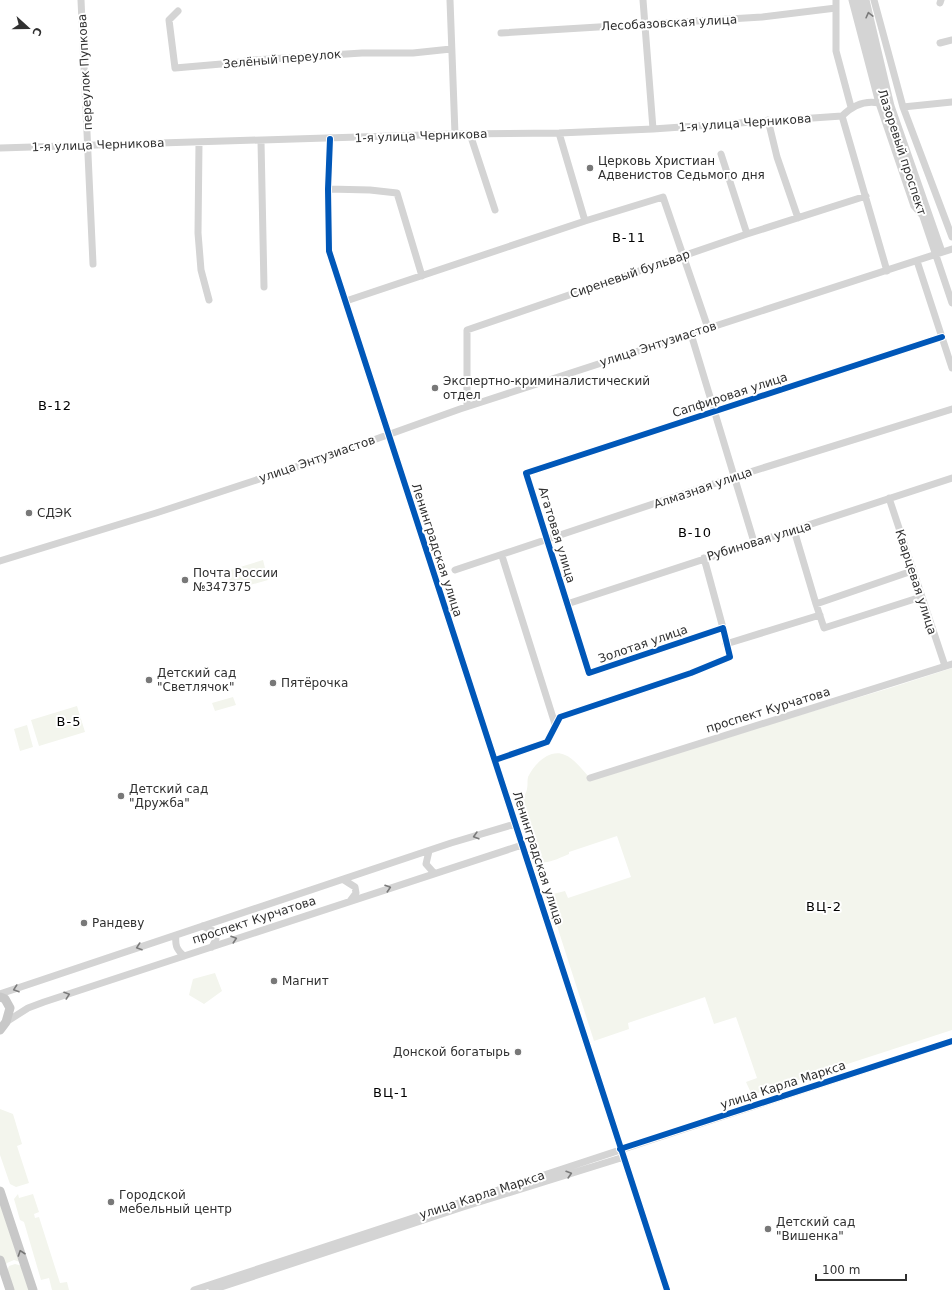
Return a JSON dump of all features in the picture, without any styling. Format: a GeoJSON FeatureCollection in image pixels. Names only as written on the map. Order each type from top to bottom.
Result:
{"type":"FeatureCollection","features":[{"type":"Feature","properties":{"kind":"main road"},"geometry":{"type":"LineString","coordinates":[[0,997],[5,999],[10,1008],[6,1022]]}},
{"type":"Feature","properties":{"kind":"main road","name":"проспект Курчатова"},"geometry":{"type":"LineString","coordinates":[[0,1030],[6,1022]]}},
{"type":"Feature","properties":{"kind":"main road"},"geometry":{"type":"LineString","coordinates":[[0,1191],[33,1290]]}},
{"type":"Feature","properties":{"kind":"main road"},"geometry":{"type":"LineString","coordinates":[[0,1260],[10,1290]]}},
{"type":"Feature","properties":{"kind":"street","name":"переулок Пупкова"},"geometry":{"type":"LineString","coordinates":[[81,0],[89,145],[93,264]]}},
{"type":"Feature","properties":{"kind":"street"},"geometry":{"type":"LineString","coordinates":[[450,0],[455,134]]}},
{"type":"Feature","properties":{"kind":"street"},"geometry":{"type":"LineString","coordinates":[[643,0],[654,129]]}},
{"type":"Feature","properties":{"kind":"street"},"geometry":{"type":"LineString","coordinates":[[836,0],[836,51],[851,107]]}},
{"type":"Feature","properties":{"kind":"street"},"geometry":{"type":"LineString","coordinates":[[852,0],[879,103],[914,206],[924,217]]}},
{"type":"Feature","properties":{"kind":"street","name":"Лазоревый проспект"},"geometry":{"type":"LineString","coordinates":[[859,0],[885,104],[924,217],[939,254]]}},
{"type":"Feature","properties":{"kind":"street","name":"Лазоревый проспект"},"geometry":{"type":"LineString","coordinates":[[866,0],[891,106],[939,254],[952,303]]}},
{"type":"Feature","properties":{"kind":"street"},"geometry":{"type":"LineString","coordinates":[[874,0],[903,107],[952,237]]}},
{"type":"Feature","properties":{"kind":"street","name":"Лесобазовская улица"},"geometry":{"type":"LineString","coordinates":[[502,33],[762,17],[836,8]]}},
{"type":"Feature","properties":{"kind":"street","name":"Зелёный переулок"},"geometry":{"type":"LineString","coordinates":[[178,11],[169,20],[175,68],[254,60],[362,53],[413,53],[451,49]]}},
{"type":"Feature","properties":{"kind":"street"},"geometry":{"type":"LineString","coordinates":[[940,43],[952,40]]}},
{"type":"Feature","properties":{"kind":"street"},"geometry":{"type":"LineString","coordinates":[[879,103],[872,101],[851,107],[842,116],[887,271]]}},
{"type":"Feature","properties":{"kind":"street"},"geometry":{"type":"LineString","coordinates":[[903,107],[952,102]]}},
{"type":"Feature","properties":{"kind":"street","name":"1-я улица Черникова"},"geometry":{"type":"LineString","coordinates":[[0,148],[455,134],[559,133],[654,129],[842,116]]}},
{"type":"Feature","properties":{"kind":"street"},"geometry":{"type":"LineString","coordinates":[[768,120],[777,157],[798,218]]}},
{"type":"Feature","properties":{"kind":"street"},"geometry":{"type":"LineString","coordinates":[[559,133],[586,221]]}},
{"type":"Feature","properties":{"kind":"street"},"geometry":{"type":"LineString","coordinates":[[470,134],[495,210]]}},
{"type":"Feature","properties":{"kind":"street","name":"Ленинградская улица"},"geometry":{"type":"LineString","coordinates":[[330,139],[328,189],[329,251],[346,301],[386,433],[666,1290]]}},
{"type":"Feature","properties":{"kind":"street"},"geometry":{"type":"LineString","coordinates":[[261,141],[264,287]]}},
{"type":"Feature","properties":{"kind":"street"},"geometry":{"type":"LineString","coordinates":[[199,143],[198,234],[201,270],[209,300]]}},
{"type":"Feature","properties":{"kind":"street"},"geometry":{"type":"LineString","coordinates":[[721,154],[747,234]]}},
{"type":"Feature","properties":{"kind":"street"},"geometry":{"type":"LineString","coordinates":[[328,189],[370,190],[397,193],[422,276]]}},
{"type":"Feature","properties":{"kind":"street","name":"Сиреневый бульвар"},"geometry":{"type":"LineString","coordinates":[[467,406],[467,330],[747,234],[866,196]]}},
{"type":"Feature","properties":{"kind":"street"},"geometry":{"type":"LineString","coordinates":[[346,301],[586,221],[663,198],[708,328]]}},
{"type":"Feature","properties":{"kind":"street","name":"улица Энтузиастов"},"geometry":{"type":"LineString","coordinates":[[0,561],[323,458],[386,433],[467,406],[952,249]]}},
{"type":"Feature","properties":{"kind":"street"},"geometry":{"type":"LineString","coordinates":[[917,261],[952,368]]}},
{"type":"Feature","properties":{"kind":"street"},"geometry":{"type":"LineString","coordinates":[[692,334],[754,542]]}},
{"type":"Feature","properties":{"kind":"street","name":"Сапфировая улица"},"geometry":{"type":"LineString","coordinates":[[526,473],[942,337]]}},
{"type":"Feature","properties":{"kind":"street","name":"Алмазная улица"},"geometry":{"type":"LineString","coordinates":[[455,570],[502,556],[734,477],[952,408]]}},
{"type":"Feature","properties":{"kind":"street"},"geometry":{"type":"LineString","coordinates":[[0,558],[386,433],[514,825]]}},
{"type":"Feature","properties":{"kind":"street","name":"Агатовая улица"},"geometry":{"type":"LineString","coordinates":[[526,473],[567,604]]}},
{"type":"Feature","properties":{"kind":"street","name":"Рубиновая улица"},"geometry":{"type":"LineString","coordinates":[[567,604],[952,478]]}},
{"type":"Feature","properties":{"kind":"street","name":"Кварцевая улица"},"geometry":{"type":"LineString","coordinates":[[889,498],[944,666]]}},
{"type":"Feature","properties":{"kind":"street"},"geometry":{"type":"LineString","coordinates":[[794,530],[824,628],[921,597]]}},
{"type":"Feature","properties":{"kind":"street"},"geometry":{"type":"LineString","coordinates":[[494,760],[547,742],[554,731],[555,724],[502,556]]}},
{"type":"Feature","properties":{"kind":"street"},"geometry":{"type":"LineString","coordinates":[[555,724],[560,717],[691,673],[730,657],[704,558]]}},
{"type":"Feature","properties":{"kind":"street"},"geometry":{"type":"LineString","coordinates":[[816,604],[912,571]]}},
{"type":"Feature","properties":{"kind":"street","name":"Золотая улица"},"geometry":{"type":"LineString","coordinates":[[567,604],[589,673],[723,628]]}},
{"type":"Feature","properties":{"kind":"street"},"geometry":{"type":"LineString","coordinates":[[726,644],[820,615]]}},
{"type":"Feature","properties":{"kind":"street","name":"проспект Курчатова"},"geometry":{"type":"LineString","coordinates":[[590,778],[952,664]]}},
{"type":"Feature","properties":{"kind":"street","name":"проспект Курчатова"},"geometry":{"type":"LineString","coordinates":[[0,994],[514,825]]}},
{"type":"Feature","properties":{"kind":"street","name":"проспект Курчатова"},"geometry":{"type":"LineString","coordinates":[[6,1022],[28,1008],[521,845]]}},
{"type":"Feature","properties":{"kind":"street"},"geometry":{"type":"LineString","coordinates":[[429,852],[426,864],[434,873]]}},
{"type":"Feature","properties":{"kind":"street"},"geometry":{"type":"LineString","coordinates":[[344,880],[355,887],[356,893],[350,901]]}},
{"type":"Feature","properties":{"kind":"street"},"geometry":{"type":"LineString","coordinates":[[203,926],[213,931],[216,939],[212,947]]}},
{"type":"Feature","properties":{"kind":"street"},"geometry":{"type":"LineString","coordinates":[[176,935],[177,950],[184,956]]}},
{"type":"Feature","properties":{"kind":"street","name":"улица Карла Маркса"},"geometry":{"type":"LineString","coordinates":[[194,1290],[952,1041]]}},
{"type":"Feature","properties":{"kind":"street","name":"улица Карла Маркса"},"geometry":{"type":"LineString","coordinates":[[212,1290],[463,1207],[623,1157]]}},
{"type":"Feature","properties":{"kind":"shaded area"},"geometry":{"type":"Polygon","coordinates":[[[263,560],[268,580],[232,590],[227,571],[263,560]]]}},
{"type":"Feature","properties":{"kind":"shaded area"},"geometry":{"type":"Polygon","coordinates":[[[952,668],[952,1030],[752,1095],[746,1082],[757,1078],[736,1017],[714,1024],[705,997],[628,1023],[629,1029],[594,1041],[549,901],[553,894],[565,891],[568,898],[631,877],[617,836],[569,852],[569,854],[552,861],[543,862],[535,859],[518,806],[525,795],[528,777],[538,762],[548,755],[559,753],[569,757],[590,778],[952,668]]]}},
{"type":"Feature","properties":{"kind":"shaded area"},"geometry":{"type":"Polygon","coordinates":[[[233,697],[236,705],[215,711],[212,703],[233,697]]]}},
{"type":"Feature","properties":{"kind":"shaded area"},"geometry":{"type":"Polygon","coordinates":[[[77,706],[85,732],[39,746],[31,720],[77,706]]]}},
{"type":"Feature","properties":{"kind":"shaded area"},"geometry":{"type":"Polygon","coordinates":[[[27,725],[33,747],[20,751],[14,729],[27,725]]]}},
{"type":"Feature","properties":{"kind":"shaded area"},"geometry":{"type":"Polygon","coordinates":[[[215,973],[222,991],[204,1004],[189,995],[193,979],[215,973]]]}},
{"type":"Feature","properties":{"kind":"shaded area"},"geometry":{"type":"Polygon","coordinates":[[[0,1109],[13,1114],[22,1144],[17,1146],[29,1183],[16,1187],[10,1184],[0,1155],[0,1109]]]}},
{"type":"Feature","properties":{"kind":"shaded area"},"geometry":{"type":"Polygon","coordinates":[[[0,1194],[23,1263],[14,1260],[7,1263],[4,1268],[0,1255],[0,1194]]]}},
{"type":"Feature","properties":{"kind":"shaded area"},"geometry":{"type":"Polygon","coordinates":[[[18,1194],[19,1198],[33,1194],[39,1212],[34,1214],[35,1218],[39,1217],[60,1283],[67,1282],[69,1290],[52,1290],[49,1278],[41,1280],[24,1222],[20,1220],[14,1199],[18,1194]]]}},
{"type":"Feature","properties":{"kind":"shaded area"},"geometry":{"type":"Polygon","coordinates":[[[15,1264],[23,1266],[31,1290],[12,1290],[6,1273],[9,1266],[15,1264]]]}},
{"type":"Feature","properties":{"kind":"cycle path"},"geometry":{"type":"LineString","coordinates":[[330,139],[328,189],[329,251],[667,1290]]}},
{"type":"Feature","properties":{"kind":"cycle path"},"geometry":{"type":"LineString","coordinates":[[495,760],[547,742],[560,717],[691,673],[730,657],[723,628],[589,673],[526,473],[942,337]]}},
{"type":"Feature","properties":{"kind":"cycle path"},"geometry":{"type":"LineString","coordinates":[[620,1149],[952,1041]]}},
{"type":"Feature","properties":{"kind":"place","name":"Церковь Христиан Адвенистов Седьмого дня"},"geometry":{"type":"Point","coordinates":[590,168]}},
{"type":"Feature","properties":{"kind":"place","name":"Экспертно-криминалистический отдел"},"geometry":{"type":"Point","coordinates":[435,388]}},
{"type":"Feature","properties":{"kind":"place","name":"СДЭК"},"geometry":{"type":"Point","coordinates":[29,513]}},
{"type":"Feature","properties":{"kind":"place","name":"Почта России №347375"},"geometry":{"type":"Point","coordinates":[185,580]}},
{"type":"Feature","properties":{"kind":"place","name":"Детский сад \"Светлячок\""},"geometry":{"type":"Point","coordinates":[149,680]}},
{"type":"Feature","properties":{"kind":"place","name":"Пятёрочка"},"geometry":{"type":"Point","coordinates":[273,683]}},
{"type":"Feature","properties":{"kind":"place","name":"Детский сад \"Дружба\""},"geometry":{"type":"Point","coordinates":[121,796]}},
{"type":"Feature","properties":{"kind":"place","name":"Рандеву"},"geometry":{"type":"Point","coordinates":[84,923]}},
{"type":"Feature","properties":{"kind":"place","name":"Магнит"},"geometry":{"type":"Point","coordinates":[274,981]}},
{"type":"Feature","properties":{"kind":"place","name":"Донской богатырь"},"geometry":{"type":"Point","coordinates":[518,1052]}},
{"type":"Feature","properties":{"kind":"place","name":"Городской мебельный центр"},"geometry":{"type":"Point","coordinates":[111,1202]}},
{"type":"Feature","properties":{"kind":"place","name":"Детский сад \"Вишенка\""},"geometry":{"type":"Point","coordinates":[768,1229]}},
{"type":"Feature","properties":{"kind":"district","name":"В-11"},"geometry":{"type":"Point","coordinates":[629,237]}},
{"type":"Feature","properties":{"kind":"district","name":"В-12"},"geometry":{"type":"Point","coordinates":[55,405]}},
{"type":"Feature","properties":{"kind":"district","name":"В-10"},"geometry":{"type":"Point","coordinates":[695,532]}},
{"type":"Feature","properties":{"kind":"district","name":"В-5"},"geometry":{"type":"Point","coordinates":[69,721]}},
{"type":"Feature","properties":{"kind":"district","name":"ВЦ-2"},"geometry":{"type":"Point","coordinates":[824,906]}},
{"type":"Feature","properties":{"kind":"district","name":"ВЦ-1"},"geometry":{"type":"Point","coordinates":[391,1092]}}]}
